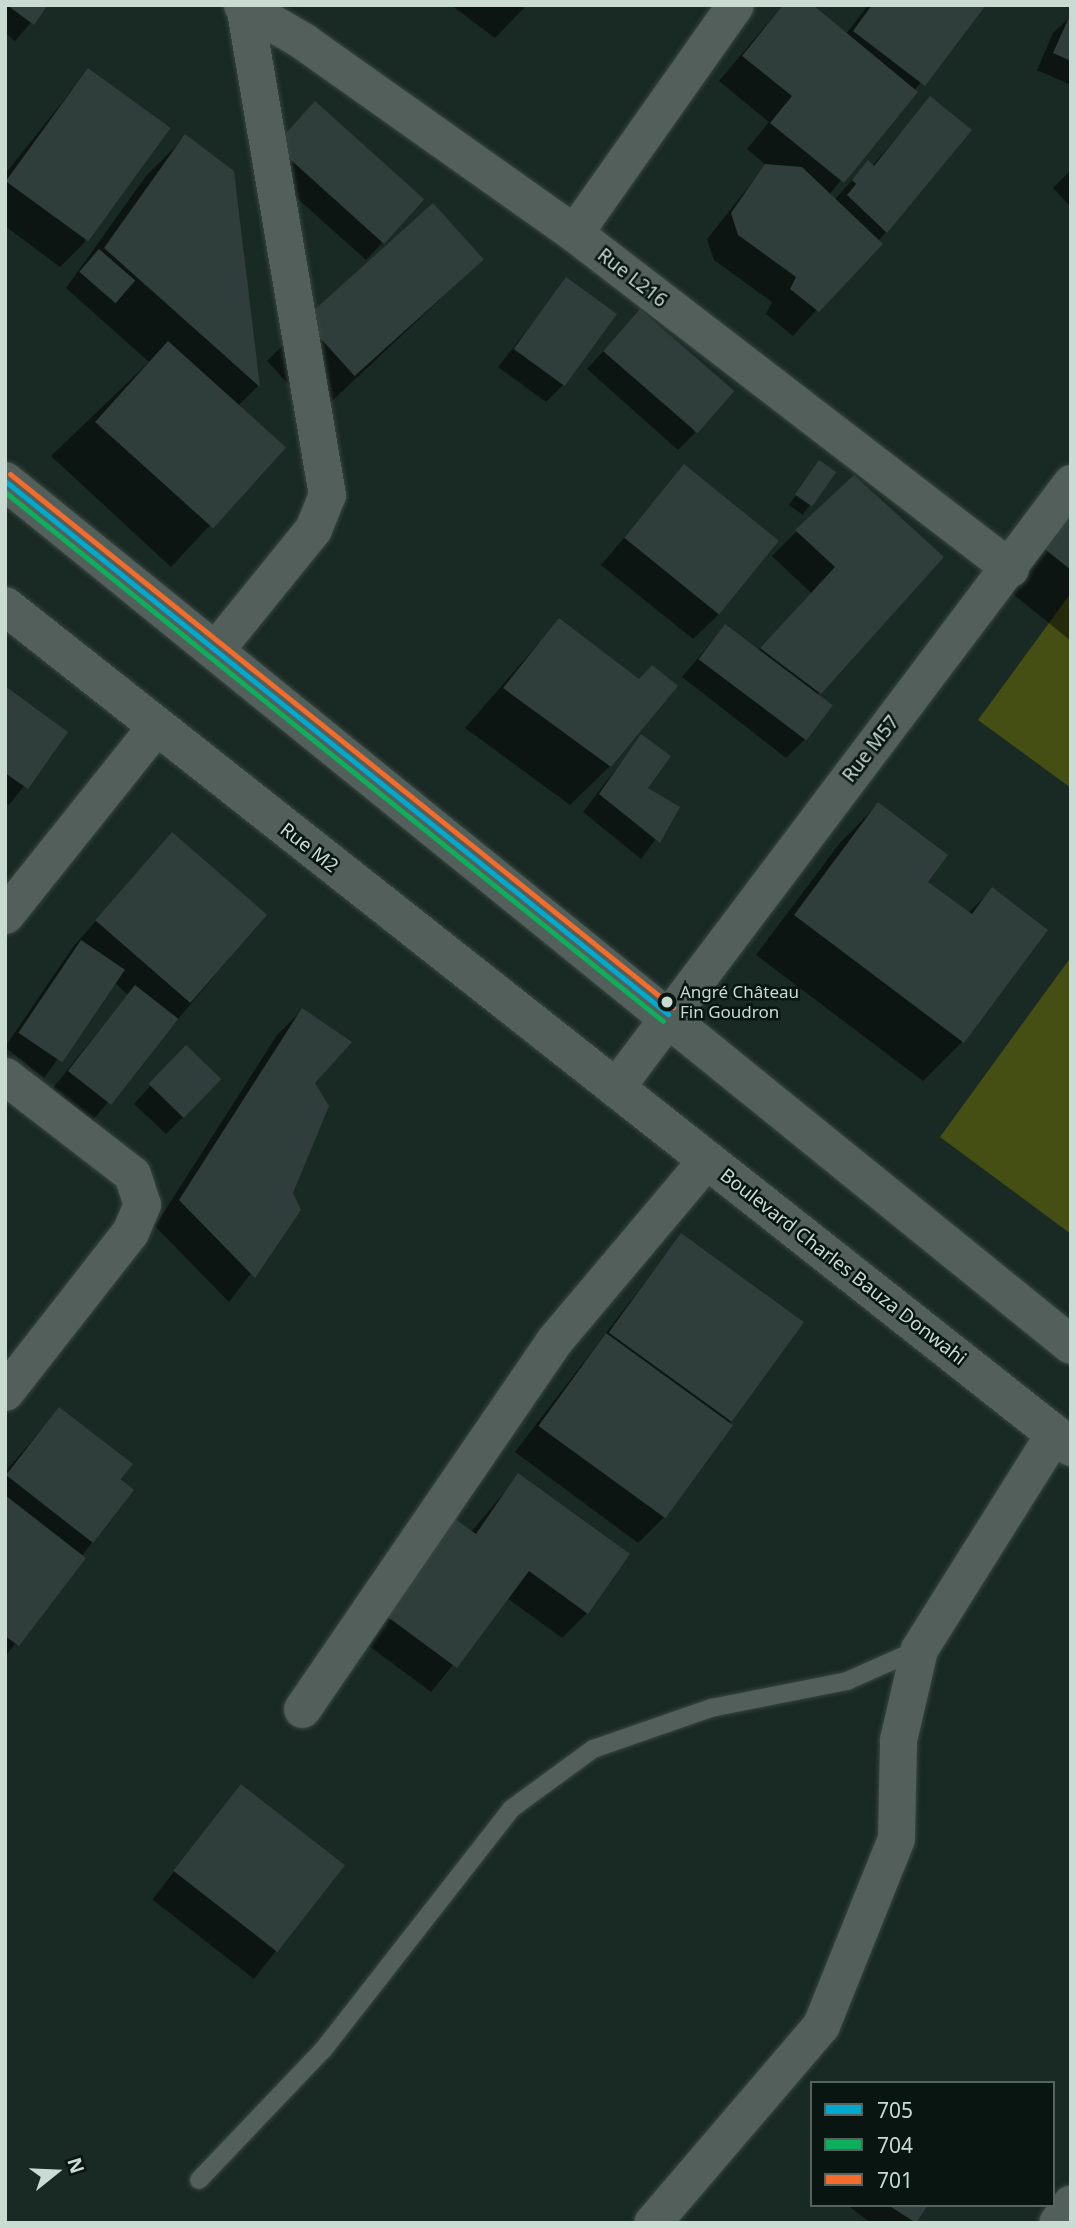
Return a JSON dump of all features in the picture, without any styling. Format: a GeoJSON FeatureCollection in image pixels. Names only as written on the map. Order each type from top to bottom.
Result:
{"type":"FeatureCollection","features":[{"type":"Feature","properties":{"kind":"main road"},"geometry":{"type":"LineString","coordinates":[[5,481],[668,1014],[1071,1345]]}},
{"type":"Feature","properties":{"kind":"main road","name":"Rue M2"},"geometry":{"type":"LineString","coordinates":[[5,606],[615,1088]]}},
{"type":"Feature","properties":{"kind":"main road","name":"Boulevard Charles Bauza Donwahi"},"geometry":{"type":"LineString","coordinates":[[615,1088],[1062,1440]]}},
{"type":"Feature","properties":{"kind":"street"},"geometry":{"type":"LineString","coordinates":[[574,233],[735,5]]}},
{"type":"Feature","properties":{"kind":"street"},"geometry":{"type":"LineString","coordinates":[[215,650],[313,529],[327,495],[244,7]]}},
{"type":"Feature","properties":{"kind":"street","name":"Rue L216"},"geometry":{"type":"LineString","coordinates":[[244,7],[303,41],[574,233],[1010,568]]}},
{"type":"Feature","properties":{"kind":"street","name":"Rue M57"},"geometry":{"type":"LineString","coordinates":[[615,1088],[668,1014],[1010,568],[1071,483]]}},
{"type":"Feature","properties":{"kind":"street"},"geometry":{"type":"LineString","coordinates":[[5,915],[155,727]]}},
{"type":"Feature","properties":{"kind":"street"},"geometry":{"type":"LineString","coordinates":[[5,1076],[132,1174],[142,1204],[130,1232],[5,1392]]}},
{"type":"Feature","properties":{"kind":"street"},"geometry":{"type":"LineString","coordinates":[[302,1709],[554,1342],[706,1160]]}},
{"type":"Feature","properties":{"kind":"street"},"geometry":{"type":"LineString","coordinates":[[653,2223],[821,2025],[896,1839],[898,1740],[919,1649],[1062,1440]]}},
{"type":"Feature","properties":{"kind":"street"},"geometry":{"type":"LineString","coordinates":[[1057,2223],[1071,2203]]}},
{"type":"Feature","properties":{"kind":"lane"},"geometry":{"type":"LineString","coordinates":[[199,2180],[323,2050],[521,1802],[593,1749],[711,1709],[847,1681],[919,1649]]}},
{"type":"Feature","properties":{"kind":"green space"},"geometry":{"type":"Polygon","coordinates":[[[1071,593],[1071,788],[978,720],[1071,593]]]}},
{"type":"Feature","properties":{"kind":"green space"},"geometry":{"type":"Polygon","coordinates":[[[1071,957],[1071,1234],[940,1137],[1071,957]]]}},
{"type":"Feature","properties":{"kind":"building"},"geometry":{"type":"Polygon","coordinates":[[[7,5],[48,5],[34,25],[7,5]]]}},
{"type":"Feature","properties":{"kind":"building"},"geometry":{"type":"Polygon","coordinates":[[[783,5],[813,5],[918,92],[844,183],[770,123],[792,96],[742,56],[783,5]]]}},
{"type":"Feature","properties":{"kind":"building"},"geometry":{"type":"Polygon","coordinates":[[[872,5],[986,5],[925,86],[853,31],[872,5]]]}},
{"type":"Feature","properties":{"kind":"building"},"geometry":{"type":"Polygon","coordinates":[[[1071,13],[1071,61],[1053,53],[1071,13]]]}},
{"type":"Feature","properties":{"kind":"building"},"geometry":{"type":"Polygon","coordinates":[[[88,68],[171,128],[88,241],[6,181],[88,68]]]}},
{"type":"Feature","properties":{"kind":"building"},"geometry":{"type":"Polygon","coordinates":[[[930,96],[972,130],[887,233],[847,195],[856,184],[852,180],[868,160],[874,166],[930,96]]]}},
{"type":"Feature","properties":{"kind":"building"},"geometry":{"type":"Polygon","coordinates":[[[315,101],[424,199],[384,244],[275,146],[315,101]]]}},
{"type":"Feature","properties":{"kind":"building"},"geometry":{"type":"Polygon","coordinates":[[[185,134],[234,171],[260,387],[104,248],[185,134]]]}},
{"type":"Feature","properties":{"kind":"building"},"geometry":{"type":"Polygon","coordinates":[[[765,164],[802,167],[883,244],[819,312],[790,289],[796,277],[738,235],[731,213],[765,164]]]}},
{"type":"Feature","properties":{"kind":"building"},"geometry":{"type":"Polygon","coordinates":[[[433,203],[484,259],[355,376],[304,319],[433,203]]]}},
{"type":"Feature","properties":{"kind":"building"},"geometry":{"type":"Polygon","coordinates":[[[99,249],[135,280],[116,303],[79,272],[99,249]]]}},
{"type":"Feature","properties":{"kind":"building"},"geometry":{"type":"Polygon","coordinates":[[[566,277],[617,314],[565,386],[514,349],[566,277]]]}},
{"type":"Feature","properties":{"kind":"building"},"geometry":{"type":"Polygon","coordinates":[[[640,309],[734,391],[698,433],[603,351],[640,309]]]}},
{"type":"Feature","properties":{"kind":"building"},"geometry":{"type":"Polygon","coordinates":[[[168,341],[286,447],[213,528],[95,422],[168,341]]]}},
{"type":"Feature","properties":{"kind":"building"},"geometry":{"type":"Polygon","coordinates":[[[819,460],[836,472],[812,506],[795,494],[819,460]]]}},
{"type":"Feature","properties":{"kind":"building"},"geometry":{"type":"Polygon","coordinates":[[[684,464],[779,541],[719,615],[624,538],[684,464]]]}},
{"type":"Feature","properties":{"kind":"building"},"geometry":{"type":"Polygon","coordinates":[[[854,475],[944,557],[821,694],[760,648],[835,567],[795,530],[854,475]]]}},
{"type":"Feature","properties":{"kind":"building"},"geometry":{"type":"Polygon","coordinates":[[[1071,507],[1071,570],[1041,546],[1071,507]]]}},
{"type":"Feature","properties":{"kind":"building"},"geometry":{"type":"Polygon","coordinates":[[[559,618],[639,679],[652,665],[678,686],[611,767],[503,688],[559,618]]]}},
{"type":"Feature","properties":{"kind":"building"},"geometry":{"type":"Polygon","coordinates":[[[725,624],[833,705],[806,740],[699,659],[725,624]]]}},
{"type":"Feature","properties":{"kind":"building"},"geometry":{"type":"Polygon","coordinates":[[[5,686],[68,732],[28,789],[5,773],[5,686]]]}},
{"type":"Feature","properties":{"kind":"building"},"geometry":{"type":"Polygon","coordinates":[[[641,734],[671,756],[648,788],[680,807],[660,843],[599,794],[641,734]]]}},
{"type":"Feature","properties":{"kind":"building"},"geometry":{"type":"Polygon","coordinates":[[[878,802],[948,855],[928,882],[972,914],[992,887],[1048,930],[964,1043],[794,915],[878,802]]]}},
{"type":"Feature","properties":{"kind":"building"},"geometry":{"type":"Polygon","coordinates":[[[172,832],[267,915],[190,1003],[95,920],[172,832]]]}},
{"type":"Feature","properties":{"kind":"building"},"geometry":{"type":"Polygon","coordinates":[[[81,940],[125,970],[62,1062],[18,1033],[81,940]]]}},
{"type":"Feature","properties":{"kind":"building"},"geometry":{"type":"Polygon","coordinates":[[[135,985],[178,1019],[111,1105],[68,1071],[135,985]]]}},
{"type":"Feature","properties":{"kind":"building"},"geometry":{"type":"Polygon","coordinates":[[[302,1008],[352,1042],[315,1083],[329,1106],[293,1193],[301,1210],[255,1278],[179,1200],[302,1008]]]}},
{"type":"Feature","properties":{"kind":"building"},"geometry":{"type":"Polygon","coordinates":[[[186,1045],[221,1079],[184,1118],[148,1084],[186,1045]]]}},
{"type":"Feature","properties":{"kind":"building"},"geometry":{"type":"Polygon","coordinates":[[[681,1233],[804,1322],[732,1422],[609,1333],[681,1233]]]}},
{"type":"Feature","properties":{"kind":"building"},"geometry":{"type":"Polygon","coordinates":[[[606,1333],[733,1425],[665,1518],[538,1426],[606,1333]]]}},
{"type":"Feature","properties":{"kind":"building"},"geometry":{"type":"Polygon","coordinates":[[[59,1407],[133,1464],[121,1479],[134,1490],[93,1543],[6,1475],[59,1407]]]}},
{"type":"Feature","properties":{"kind":"building"},"geometry":{"type":"Polygon","coordinates":[[[518,1473],[630,1554],[588,1614],[529,1571],[457,1668],[385,1615],[455,1519],[476,1534],[518,1473]]]}},
{"type":"Feature","properties":{"kind":"building"},"geometry":{"type":"Polygon","coordinates":[[[5,1495],[86,1558],[19,1646],[5,1636],[5,1495]]]}},
{"type":"Feature","properties":{"kind":"building"},"geometry":{"type":"Polygon","coordinates":[[[241,1784],[345,1865],[277,1952],[173,1871],[241,1784]]]}},
{"type":"Feature","properties":{"kind":"building"},"geometry":{"type":"Polygon","coordinates":[[[891,2207],[927,2207],[916,2223],[891,2207]]]}},
{"type":"Feature","properties":{"kind":"transit line","name":"701"},"geometry":{"type":"LineString","coordinates":[[10,474],[673,1007]]}},
{"type":"Feature","properties":{"kind":"transit line","name":"705"},"geometry":{"type":"LineString","coordinates":[[5,481],[668,1014]]}},
{"type":"Feature","properties":{"kind":"transit line","name":"704"},"geometry":{"type":"LineString","coordinates":[[5,492],[663,1021]]}},
{"type":"Feature","properties":{"kind":"place","name":"Angré Château Fin Goudron"},"geometry":{"type":"Point","coordinates":[667,1002]}}]}
